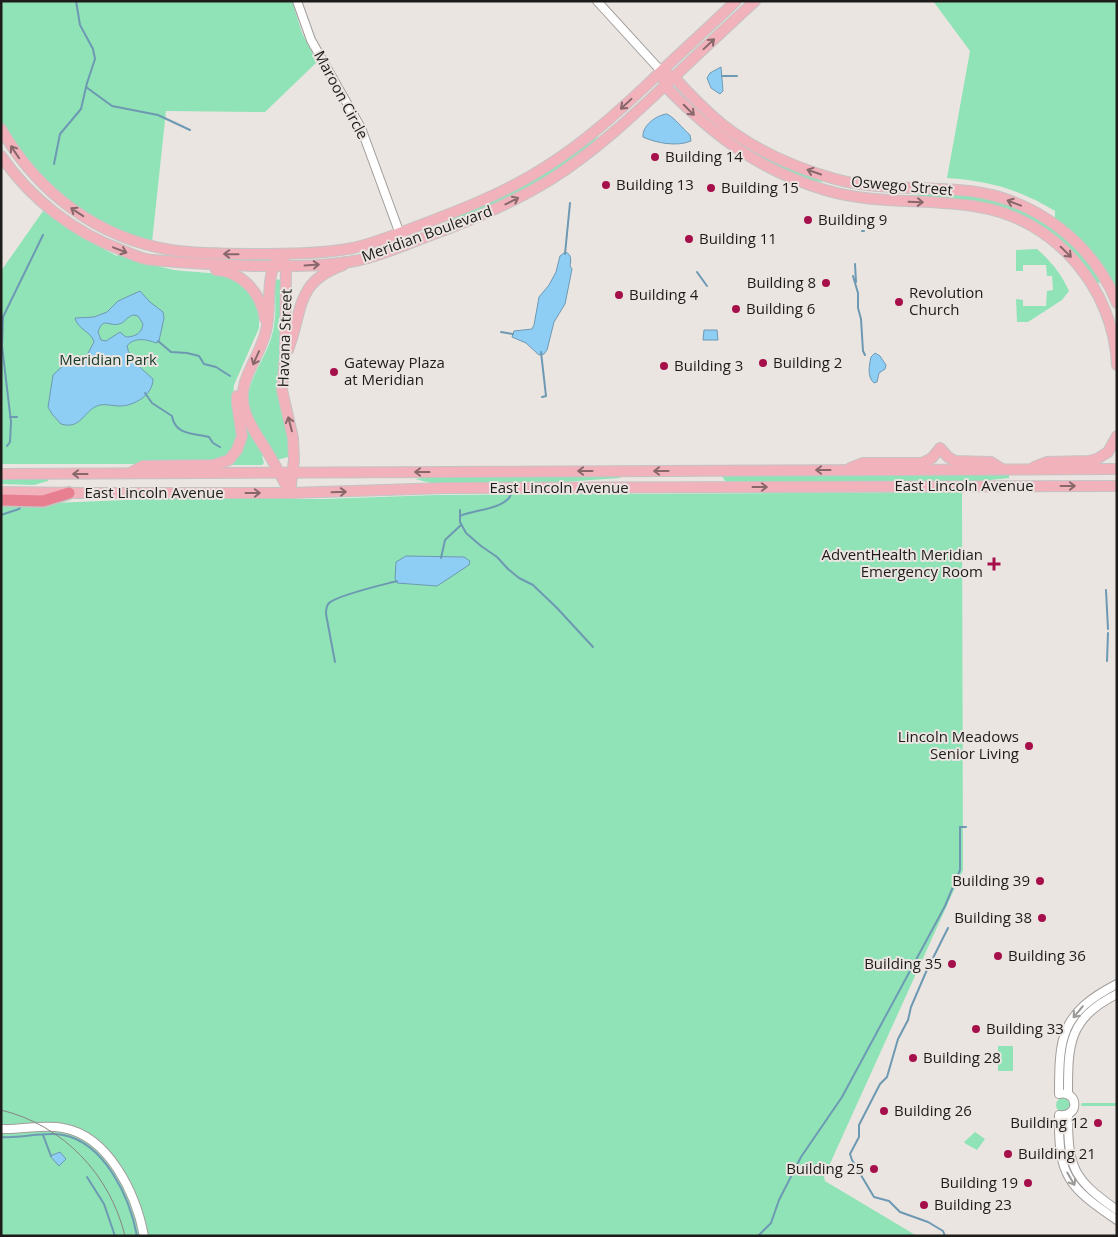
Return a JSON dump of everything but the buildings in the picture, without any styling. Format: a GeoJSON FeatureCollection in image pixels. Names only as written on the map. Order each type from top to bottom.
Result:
{"type":"FeatureCollection","features":[{"type":"Feature","properties":{"kind":"highway"},"geometry":{"type":"LineString","coordinates":[[1,500],[43,501],[69,493]]}},
{"type":"Feature","properties":{"kind":"main road","name":"Meridian Boulevard"},"geometry":{"type":"LineString","coordinates":[[1,129],[25,165],[49,191],[75,212],[114,233],[150,246],[183,252],[280,254],[350,248],[399,233],[482,201],[542,169],[596,131],[736,1]]}},
{"type":"Feature","properties":{"kind":"main road","name":"Meridian Boulevard"},"geometry":{"type":"LineString","coordinates":[[1,156],[32,192],[65,220],[107,245],[154,260],[203,265],[286,266],[358,260],[404,245],[487,213],[540,186],[570,167],[599,145],[665,86],[755,1]]}},
{"type":"Feature","properties":{"kind":"main road"},"geometry":{"type":"LineString","coordinates":[[661,71],[674,77]]}},
{"type":"Feature","properties":{"kind":"main road"},"geometry":{"type":"LineString","coordinates":[[661,71],[665,86]]}},
{"type":"Feature","properties":{"kind":"main road","name":"Oswego Street"},"geometry":{"type":"LineString","coordinates":[[674,77],[705,109],[731,131],[770,154],[804,169],[837,180],[870,186],[979,192],[1004,199],[1033,211],[1062,230],[1084,251],[1101,273],[1117,303]]}},
{"type":"Feature","properties":{"kind":"main road","name":"Oswego Street"},"geometry":{"type":"LineString","coordinates":[[665,86],[700,120],[731,146],[775,171],[814,187],[837,194],[868,199],[983,207],[1012,216],[1038,229],[1070,255],[1095,288],[1110,323],[1117,365]]}},
{"type":"Feature","properties":{"kind":"main road","name":"Havana Street"},"geometry":{"type":"LineString","coordinates":[[280,254],[274,266],[266,333],[245,382],[243,398],[247,418],[290,493]]}},
{"type":"Feature","properties":{"kind":"main road","name":"Havana Street"},"geometry":{"type":"LineString","coordinates":[[280,254],[286,266],[285,358],[282,390],[293,438],[293,472],[290,493]]}},
{"type":"Feature","properties":{"kind":"main road"},"geometry":{"type":"LineString","coordinates":[[154,260],[186,268],[223,271],[240,278],[251,287],[259,300],[264,314],[266,333]]}},
{"type":"Feature","properties":{"kind":"main road"},"geometry":{"type":"LineString","coordinates":[[285,358],[295,329],[301,300],[307,290],[316,279],[327,272],[358,260]]}},
{"type":"Feature","properties":{"kind":"main road"},"geometry":{"type":"LineString","coordinates":[[128,473],[143,466],[214,465],[229,460],[237,450],[241,438],[236,401],[245,382]]}},
{"type":"Feature","properties":{"kind":"main road"},"geometry":{"type":"LineString","coordinates":[[1029,469],[1048,462],[1097,459],[1108,452],[1117,436]]}},
{"type":"Feature","properties":{"kind":"main road"},"geometry":{"type":"LineString","coordinates":[[846,470],[863,463],[925,462],[932,458],[940,448],[948,457],[955,461],[991,462],[1002,469]]}},
{"type":"Feature","properties":{"kind":"main road","name":"East Lincoln Avenue"},"geometry":{"type":"LineString","coordinates":[[1,474],[1117,469]]}},
{"type":"Feature","properties":{"kind":"main road","name":"East Lincoln Avenue"},"geometry":{"type":"LineString","coordinates":[[1,492],[290,493],[425,488],[1117,486]]}},
{"type":"Feature","properties":{"kind":"street","name":"Maroon Circle"},"geometry":{"type":"LineString","coordinates":[[297,1],[311,40],[361,128],[404,245]]}},
{"type":"Feature","properties":{"kind":"street"},"geometry":{"type":"LineString","coordinates":[[597,1],[661,71]]}},
{"type":"Feature","properties":{"kind":"street"},"geometry":{"type":"LineString","coordinates":[[1068,1094],[1059,1094],[1060,1047],[1068,1025],[1086,1002],[1117,984]]}},
{"type":"Feature","properties":{"kind":"street"},"geometry":{"type":"LineString","coordinates":[[1117,994],[1093,1008],[1076,1030],[1069,1051],[1068,1094],[1075,1103],[1073,1111],[1068,1115],[1059,1115],[1060,1153],[1069,1178],[1084,1196],[1117,1220]]}},
{"type":"Feature","properties":{"kind":"street"},"geometry":{"type":"LineString","coordinates":[[1068,1115],[1069,1150],[1076,1172],[1090,1190],[1117,1210]]}},
{"type":"Feature","properties":{"kind":"street"},"geometry":{"type":"LineString","coordinates":[[1,1129],[60,1127],[79,1133],[92,1141],[109,1158],[130,1191],[140,1218],[144,1236]]}},
{"type":"Feature","properties":{"kind":"green space"},"geometry":{"type":"Polygon","coordinates":[[[1,1],[292,1],[302,33],[317,62],[265,112],[166,111],[152,242],[105,224],[84,212],[64,197],[30,163],[1,122],[1,1]]]}},
{"type":"Feature","properties":{"kind":"green space"},"geometry":{"type":"Polygon","coordinates":[[[933,1],[1117,1],[1117,294],[1055,220],[1055,211],[1029,197],[1003,187],[977,181],[947,178],[970,51],[933,1]]]}},
{"type":"Feature","properties":{"kind":"green space"},"geometry":{"type":"Polygon","coordinates":[[[596,135],[598,137],[583,152],[546,178],[484,209],[444,226],[443,224],[596,135]]]}},
{"type":"Feature","properties":{"kind":"green space"},"geometry":{"type":"Polygon","coordinates":[[[741,144],[760,154],[823,179],[822,182],[800,178],[779,169],[739,147],[741,144]]]}},
{"type":"Feature","properties":{"kind":"green space"},"geometry":{"type":"Polygon","coordinates":[[[950,194],[969,196],[1007,205],[1025,213],[1058,233],[1073,246],[1085,258],[1100,283],[1091,276],[1069,248],[1058,239],[1034,223],[1014,213],[992,206],[969,202],[907,196],[950,194]]]}},
{"type":"Feature","properties":{"kind":"green space","name":"Meridian Park"},"geometry":{"type":"Polygon","coordinates":[[[43,211],[79,236],[117,256],[119,254],[174,270],[223,275],[236,281],[248,291],[258,312],[259,328],[234,385],[233,396],[238,434],[231,454],[212,464],[1,464],[1,271],[43,211]]]}},
{"type":"Feature","properties":{"kind":"green space"},"geometry":{"type":"Polygon","coordinates":[[[1037,249],[1056,268],[1069,291],[1062,300],[1028,322],[1017,322],[1016,299],[1023,300],[1023,306],[1046,306],[1047,291],[1053,290],[1052,276],[1047,276],[1046,265],[1023,265],[1023,271],[1016,271],[1016,250],[1037,249]]]}},
{"type":"Feature","properties":{"kind":"green space"},"geometry":{"type":"Polygon","coordinates":[[[278,279],[282,281],[278,386],[279,401],[289,449],[288,457],[277,460],[253,423],[248,407],[248,396],[254,375],[269,345],[274,329],[275,282],[278,279]]]}},
{"type":"Feature","properties":{"kind":"green space"},"geometry":{"type":"Polygon","coordinates":[[[246,428],[264,454],[262,456],[264,463],[262,465],[228,465],[246,428]]]}},
{"type":"Feature","properties":{"kind":"green space"},"geometry":{"type":"Polygon","coordinates":[[[1009,475],[1009,478],[980,481],[725,481],[722,476],[1009,475]]]}},
{"type":"Feature","properties":{"kind":"green space"},"geometry":{"type":"Polygon","coordinates":[[[431,477],[620,478],[563,482],[431,483],[415,479],[431,477]]]}},
{"type":"Feature","properties":{"kind":"green space"},"geometry":{"type":"Polygon","coordinates":[[[1,479],[48,479],[48,481],[34,485],[1,484],[1,479]]]}},
{"type":"Feature","properties":{"kind":"green space"},"geometry":{"type":"Polygon","coordinates":[[[962,492],[963,870],[824,1177],[825,1181],[917,1236],[1,1236],[1,503],[149,499],[322,499],[436,495],[962,492]]]}},
{"type":"Feature","properties":{"kind":"green space"},"geometry":{"type":"Polygon","coordinates":[[[1115,989],[1115,991],[1088,1010],[1079,1019],[1073,1030],[1066,1054],[1065,1087],[1063,1087],[1064,1053],[1073,1022],[1088,1004],[1115,989]]]}},
{"type":"Feature","properties":{"kind":"green space"},"geometry":{"type":"Polygon","coordinates":[[[998,1046],[1013,1046],[1013,1071],[998,1071],[998,1046]]]}},
{"type":"Feature","properties":{"kind":"green space"},"geometry":{"type":"Polygon","coordinates":[[[1060,1098],[1066,1098],[1070,1105],[1066,1112],[1060,1112],[1056,1108],[1056,1102],[1060,1098]]]}},
{"type":"Feature","properties":{"kind":"green space"},"geometry":{"type":"Polygon","coordinates":[[[1082,1103],[1117,1103],[1117,1106],[1082,1106],[1082,1103]]]}},
{"type":"Feature","properties":{"kind":"green space"},"geometry":{"type":"Polygon","coordinates":[[[1062,1122],[1065,1123],[1067,1153],[1075,1175],[1089,1193],[1113,1211],[1113,1214],[1082,1189],[1071,1174],[1063,1150],[1062,1122]]]}},
{"type":"Feature","properties":{"kind":"green space"},"geometry":{"type":"Polygon","coordinates":[[[975,1132],[985,1139],[977,1150],[964,1142],[975,1132]]]}},
{"type":"Feature","properties":{"kind":"water"},"geometry":{"type":"Polygon","coordinates":[[[721,67],[723,91],[720,94],[711,88],[707,78],[710,73],[721,67]]]}},
{"type":"Feature","properties":{"kind":"water"},"geometry":{"type":"Polygon","coordinates":[[[667,114],[690,135],[691,141],[667,144],[643,137],[647,125],[658,116],[667,114]]]}},
{"type":"Feature","properties":{"kind":"water"},"geometry":{"type":"Polygon","coordinates":[[[565,252],[570,256],[570,266],[572,269],[565,304],[554,322],[547,350],[544,354],[539,355],[526,343],[512,337],[514,331],[532,329],[539,297],[549,285],[556,272],[560,256],[565,252]]]}},
{"type":"Feature","properties":{"kind":"water"},"geometry":{"type":"Polygon","coordinates":[[[140,291],[163,312],[164,318],[159,341],[156,343],[137,340],[127,346],[134,360],[153,379],[150,390],[137,402],[120,406],[99,405],[78,422],[68,425],[61,424],[48,407],[53,375],[64,365],[86,357],[94,342],[75,318],[94,317],[107,312],[118,301],[140,291]],[[134,315],[115,325],[102,324],[98,332],[101,340],[106,341],[120,332],[126,337],[137,334],[143,324],[138,316],[134,315]]]}},
{"type":"Feature","properties":{"kind":"water"},"geometry":{"type":"Polygon","coordinates":[[[704,330],[717,330],[718,340],[703,340],[704,330]]]}},
{"type":"Feature","properties":{"kind":"water"},"geometry":{"type":"Polygon","coordinates":[[[875,353],[880,356],[886,365],[885,369],[879,373],[877,382],[874,383],[869,375],[869,368],[871,357],[875,353]]]}},
{"type":"Feature","properties":{"kind":"water"},"geometry":{"type":"Polygon","coordinates":[[[406,556],[464,557],[470,561],[469,565],[437,586],[397,583],[395,579],[396,562],[406,556]]]}},
{"type":"Feature","properties":{"kind":"water"},"geometry":{"type":"Polygon","coordinates":[[[60,1152],[66,1159],[59,1166],[50,1156],[60,1152]]]}},
{"type":"Feature","properties":{"kind":"waterway"},"geometry":{"type":"LineString","coordinates":[[54,164],[60,134],[81,109],[95,59],[93,49],[80,25],[76,1]]}},
{"type":"Feature","properties":{"kind":"waterway"},"geometry":{"type":"LineString","coordinates":[[722,76],[737,76]]}},
{"type":"Feature","properties":{"kind":"waterway"},"geometry":{"type":"LineString","coordinates":[[86,87],[112,106],[158,115],[190,130]]}},
{"type":"Feature","properties":{"kind":"waterway"},"geometry":{"type":"LineString","coordinates":[[565,254],[570,203]]}},
{"type":"Feature","properties":{"kind":"waterway"},"geometry":{"type":"LineString","coordinates":[[7,446],[10,442],[11,422],[2,346],[3,317],[43,235]]}},
{"type":"Feature","properties":{"kind":"waterway"},"geometry":{"type":"LineString","coordinates":[[855,264],[856,282]]}},
{"type":"Feature","properties":{"kind":"waterway"},"geometry":{"type":"LineString","coordinates":[[697,272],[707,286]]}},
{"type":"Feature","properties":{"kind":"waterway"},"geometry":{"type":"LineString","coordinates":[[853,276],[858,293],[858,308],[865,355]]}},
{"type":"Feature","properties":{"kind":"waterway"},"geometry":{"type":"LineString","coordinates":[[501,332],[513,334]]}},
{"type":"Feature","properties":{"kind":"waterway"},"geometry":{"type":"LineString","coordinates":[[158,341],[171,352],[199,356],[204,364],[216,367],[230,376]]}},
{"type":"Feature","properties":{"kind":"waterway"},"geometry":{"type":"LineString","coordinates":[[541,352],[546,396],[542,397]]}},
{"type":"Feature","properties":{"kind":"waterway"},"geometry":{"type":"LineString","coordinates":[[145,393],[152,403],[172,416],[177,427],[181,430],[209,437],[213,443],[220,447]]}},
{"type":"Feature","properties":{"kind":"waterway"},"geometry":{"type":"LineString","coordinates":[[10,417],[17,417]]}},
{"type":"Feature","properties":{"kind":"waterway"},"geometry":{"type":"LineString","coordinates":[[460,516],[503,503],[511,494]]}},
{"type":"Feature","properties":{"kind":"waterway"},"geometry":{"type":"LineString","coordinates":[[1,515],[19,509],[21,506]]}},
{"type":"Feature","properties":{"kind":"waterway"},"geometry":{"type":"LineString","coordinates":[[460,510],[460,522],[466,533],[497,557],[519,578],[533,585],[593,647]]}},
{"type":"Feature","properties":{"kind":"waterway"},"geometry":{"type":"LineString","coordinates":[[441,558],[445,540],[461,525]]}},
{"type":"Feature","properties":{"kind":"waterway"},"geometry":{"type":"LineString","coordinates":[[335,662],[326,614],[328,604],[351,594],[397,581]]}},
{"type":"Feature","properties":{"kind":"waterway"},"geometry":{"type":"LineString","coordinates":[[1106,590],[1108,629]]}},
{"type":"Feature","properties":{"kind":"waterway"},"geometry":{"type":"LineString","coordinates":[[1107,661],[1108,633]]}},
{"type":"Feature","properties":{"kind":"waterway"},"geometry":{"type":"LineString","coordinates":[[758,1236],[771,1223],[779,1200],[801,1157],[842,1097],[945,906],[960,870],[960,827],[966,827]]}},
{"type":"Feature","properties":{"kind":"waterway"},"geometry":{"type":"LineString","coordinates":[[945,1236],[943,1231],[928,1222],[900,1212],[889,1201],[874,1197],[850,1154],[859,1137],[859,1125],[880,1084],[887,1077],[898,1039],[908,1020],[911,1007],[948,928]]}},
{"type":"Feature","properties":{"kind":"waterway"},"geometry":{"type":"LineString","coordinates":[[43,1135],[51,1156]]}},
{"type":"Feature","properties":{"kind":"waterway"},"geometry":{"type":"LineString","coordinates":[[1,1137],[63,1135],[78,1140],[91,1149],[103,1160],[122,1189],[134,1221],[137,1236]]}},
{"type":"Feature","properties":{"kind":"waterway"},"geometry":{"type":"LineString","coordinates":[[87,1177],[104,1204],[115,1236]]}},
{"type":"Feature","properties":{"kind":"tram line"},"geometry":{"type":"LineString","coordinates":[[1,1110],[24,1117],[44,1127],[64,1140],[81,1155],[96,1173],[108,1192],[118,1213],[125,1236]]}},
{"type":"Feature","properties":{"kind":"place","name":"Building 14"},"geometry":{"type":"Point","coordinates":[655,157]}},
{"type":"Feature","properties":{"kind":"place","name":"Building 13"},"geometry":{"type":"Point","coordinates":[606,185]}},
{"type":"Feature","properties":{"kind":"place","name":"Building 15"},"geometry":{"type":"Point","coordinates":[711,188]}},
{"type":"Feature","properties":{"kind":"place","name":"Building 9"},"geometry":{"type":"Point","coordinates":[808,220]}},
{"type":"Feature","properties":{"kind":"place","name":"Building 11"},"geometry":{"type":"Point","coordinates":[689,239]}},
{"type":"Feature","properties":{"kind":"place","name":"Building 8"},"geometry":{"type":"Point","coordinates":[826,283]}},
{"type":"Feature","properties":{"kind":"place","name":"Building 4"},"geometry":{"type":"Point","coordinates":[619,295]}},
{"type":"Feature","properties":{"kind":"place","name":"Revolution Church"},"geometry":{"type":"Point","coordinates":[899,302]}},
{"type":"Feature","properties":{"kind":"place","name":"Building 6"},"geometry":{"type":"Point","coordinates":[736,309]}},
{"type":"Feature","properties":{"kind":"place","name":"Building 2"},"geometry":{"type":"Point","coordinates":[763,363]}},
{"type":"Feature","properties":{"kind":"place","name":"Building 3"},"geometry":{"type":"Point","coordinates":[664,366]}},
{"type":"Feature","properties":{"kind":"place","name":"Gateway Plaza at Meridian"},"geometry":{"type":"Point","coordinates":[334,372]}},
{"type":"Feature","properties":{"kind":"place","name":"AdventHealth Meridian Emergency Room"},"geometry":{"type":"Point","coordinates":[994,564]}},
{"type":"Feature","properties":{"kind":"place","name":"Lincoln Meadows Senior Living"},"geometry":{"type":"Point","coordinates":[1029,746]}},
{"type":"Feature","properties":{"kind":"place","name":"Building 39"},"geometry":{"type":"Point","coordinates":[1040,881]}},
{"type":"Feature","properties":{"kind":"place","name":"Building 38"},"geometry":{"type":"Point","coordinates":[1042,918]}},
{"type":"Feature","properties":{"kind":"place","name":"Building 36"},"geometry":{"type":"Point","coordinates":[998,956]}},
{"type":"Feature","properties":{"kind":"place","name":"Building 35"},"geometry":{"type":"Point","coordinates":[952,964]}},
{"type":"Feature","properties":{"kind":"place","name":"Building 33"},"geometry":{"type":"Point","coordinates":[976,1029]}},
{"type":"Feature","properties":{"kind":"place","name":"Building 28"},"geometry":{"type":"Point","coordinates":[913,1058]}},
{"type":"Feature","properties":{"kind":"place","name":"Building 26"},"geometry":{"type":"Point","coordinates":[884,1111]}},
{"type":"Feature","properties":{"kind":"place","name":"Building 12"},"geometry":{"type":"Point","coordinates":[1098,1123]}},
{"type":"Feature","properties":{"kind":"place","name":"Building 21"},"geometry":{"type":"Point","coordinates":[1008,1154]}},
{"type":"Feature","properties":{"kind":"place","name":"Building 25"},"geometry":{"type":"Point","coordinates":[874,1169]}},
{"type":"Feature","properties":{"kind":"place","name":"Building 19"},"geometry":{"type":"Point","coordinates":[1028,1183]}},
{"type":"Feature","properties":{"kind":"place","name":"Building 23"},"geometry":{"type":"Point","coordinates":[924,1205]}}]}
